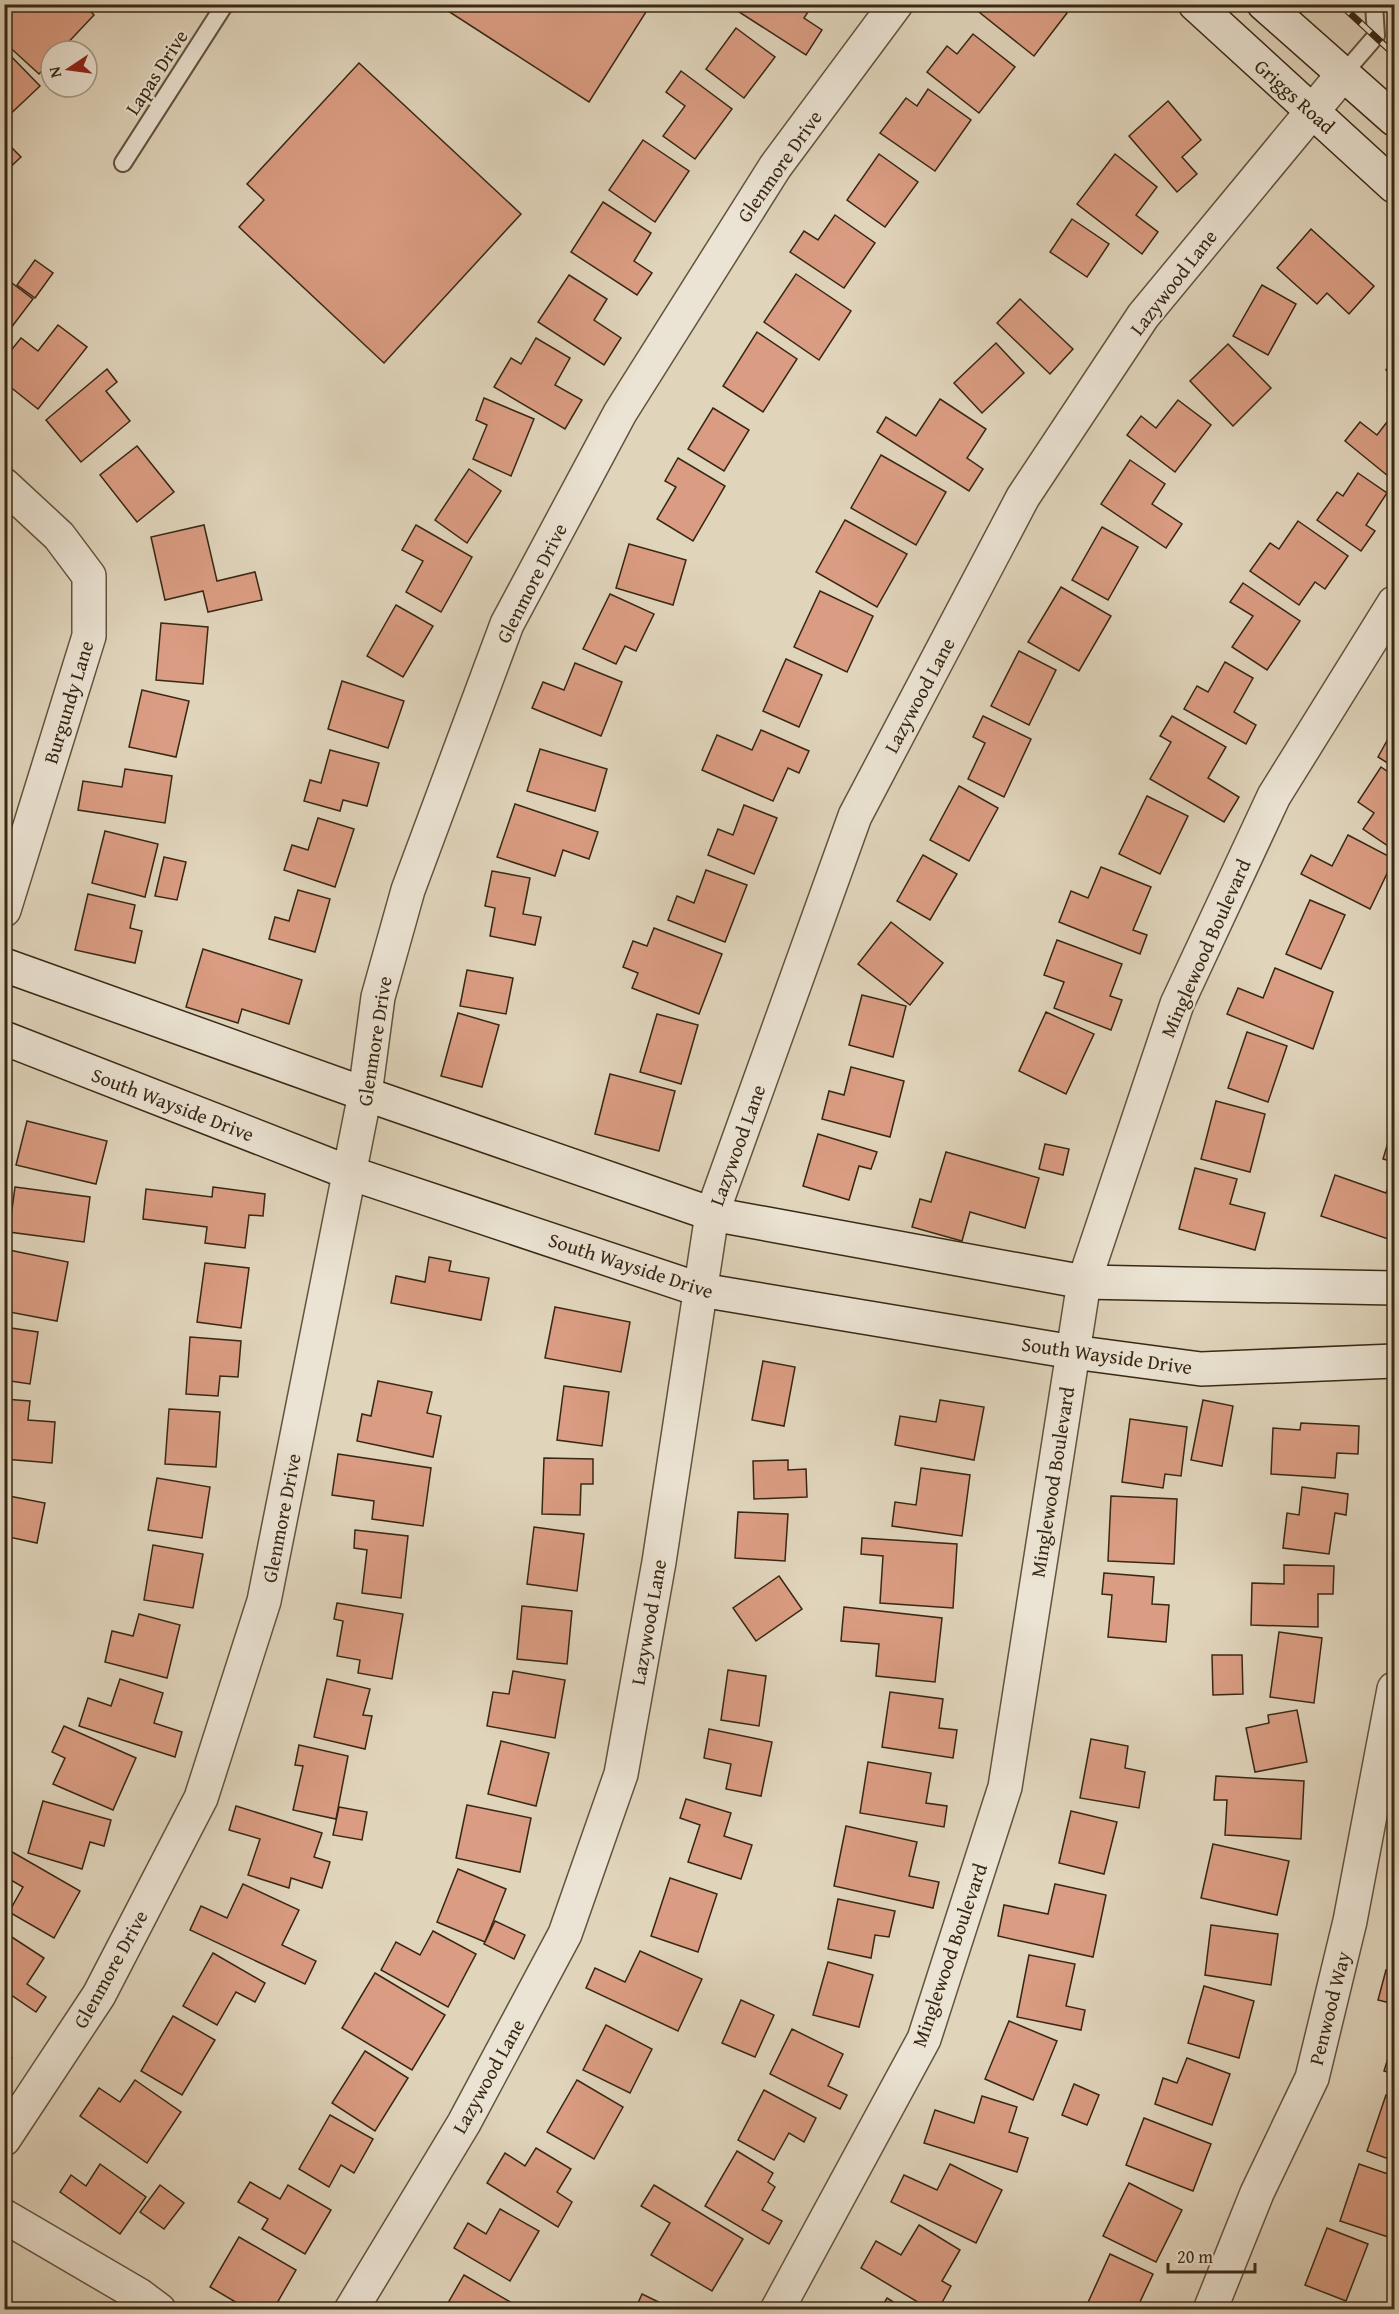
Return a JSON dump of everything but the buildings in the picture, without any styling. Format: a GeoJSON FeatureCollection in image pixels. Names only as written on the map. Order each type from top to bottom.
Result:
{"type":"FeatureCollection","features":[{"type":"Feature","properties":{"kind":"street","name":"Glenmore Drive"},"geometry":{"type":"LineString","coordinates":[[4,2139],[99,1995],[201,1798],[264,1601],[365,1094],[378,997],[408,890],[507,624],[626,403],[775,167],[896,4]]}},
{"type":"Feature","properties":{"kind":"street","name":"Griggs Road"},"geometry":{"type":"LineString","coordinates":[[1195,4],[1395,186]]}},
{"type":"Feature","properties":{"kind":"street"},"geometry":{"type":"LineString","coordinates":[[1272,7],[1395,120]]}},
{"type":"Feature","properties":{"kind":"street","name":"Lazywood Lane"},"geometry":{"type":"LineString","coordinates":[[351,2310],[464,2123],[565,1934],[621,1774],[659,1562],[712,1214],[855,816],[1023,497],[1143,316],[1344,73]]}},
{"type":"Feature","properties":{"kind":"street","name":"Burgundy Lane"},"geometry":{"type":"LineString","coordinates":[[4,485],[59,536],[89,576],[89,636],[4,910]]}},
{"type":"Feature","properties":{"kind":"street","name":"Minglewood Boulevard"},"geometry":{"type":"LineString","coordinates":[[777,2310],[924,2039],[1005,1787],[1084,1282],[1182,993],[1274,796],[1395,603]]}},
{"type":"Feature","properties":{"kind":"street"},"geometry":{"type":"LineString","coordinates":[[4,965],[365,1094],[712,1214],[1084,1282],[1395,1288]]}},
{"type":"Feature","properties":{"kind":"street","name":"South Wayside Drive"},"geometry":{"type":"LineString","coordinates":[[4,1038],[350,1173],[701,1290],[1073,1352],[1201,1369],[1395,1361]]}},
{"type":"Feature","properties":{"kind":"street","name":"Penwood Way"},"geometry":{"type":"LineString","coordinates":[[1210,2310],[1257,2193],[1312,2078],[1350,1921],[1395,1689]]}},
{"type":"Feature","properties":{"kind":"street"},"geometry":{"type":"LineString","coordinates":[[4,2216],[139,2295],[159,2310]]}},
{"type":"Feature","properties":{"kind":"lane","name":"Lapas Drive"},"geometry":{"type":"LineString","coordinates":[[123,163],[225,4]]}},
{"type":"Feature","properties":{"kind":"lane"},"geometry":{"type":"LineString","coordinates":[[1344,73],[1376,36],[1374,4]]}},
{"type":"Feature","properties":{"kind":"railway"},"geometry":{"type":"LineString","coordinates":[[1340,4],[1394,54]]}}]}
